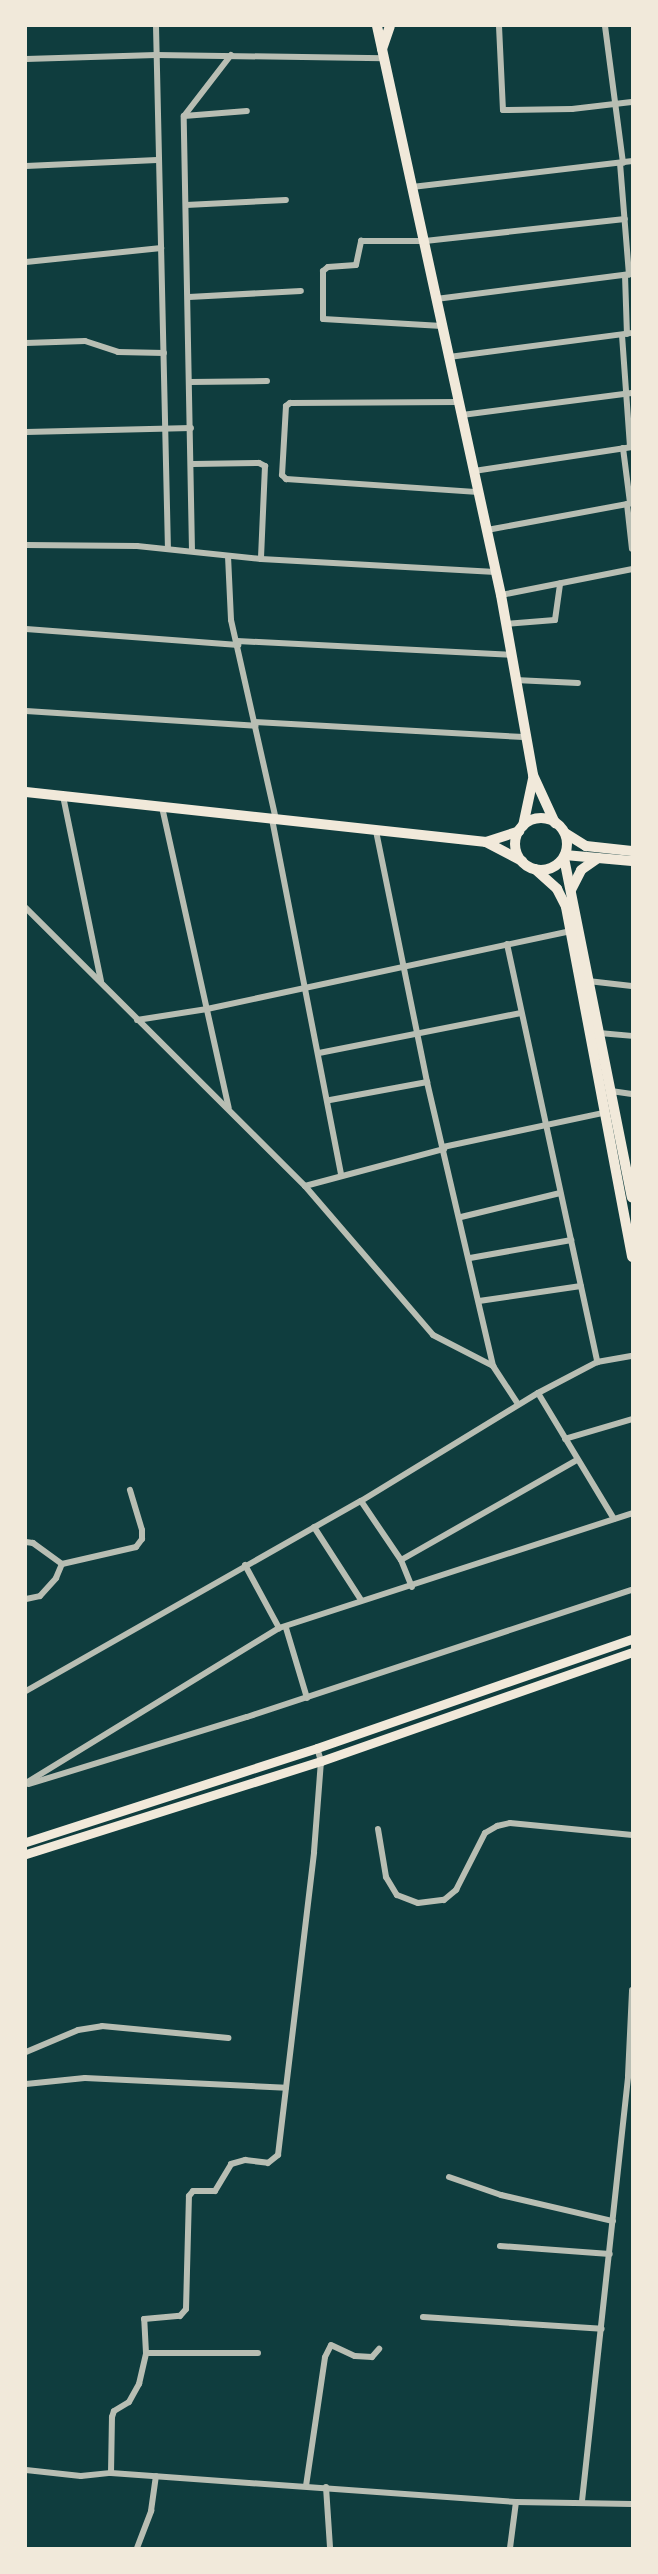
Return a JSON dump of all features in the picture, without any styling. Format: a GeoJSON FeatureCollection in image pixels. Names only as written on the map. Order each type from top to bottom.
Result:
{"type":"FeatureCollection","features":[{"type":"Feature","properties":{"kind":"main road"},"geometry":{"type":"LineString","coordinates":[[377,26],[501,595],[524,737],[533,775],[555,823],[565,833],[586,846],[633,851]]}},
{"type":"Feature","properties":{"kind":"main road"},"geometry":{"type":"LineString","coordinates":[[383,53],[390,26]]}},
{"type":"Feature","properties":{"kind":"main road"},"geometry":{"type":"LineString","coordinates":[[522,861],[516,846],[533,775]]}},
{"type":"Feature","properties":{"kind":"main road"},"geometry":{"type":"LineString","coordinates":[[26,792],[486,842],[535,870],[562,898],[633,1257]]}},
{"type":"Feature","properties":{"kind":"main road"},"geometry":{"type":"LineString","coordinates":[[486,842],[521,829],[538,819],[555,823]]}},
{"type":"Feature","properties":{"kind":"main road"},"geometry":{"type":"LineString","coordinates":[[565,833],[564,856],[632,1191]]}},
{"type":"Feature","properties":{"kind":"main road"},"geometry":{"type":"LineString","coordinates":[[535,870],[549,869],[564,856],[633,861]]}},
{"type":"Feature","properties":{"kind":"main road"},"geometry":{"type":"LineString","coordinates":[[571,891],[581,870],[600,857]]}},
{"type":"Feature","properties":{"kind":"main road"},"geometry":{"type":"LineString","coordinates":[[26,1842],[317,1748],[633,1639]]}},
{"type":"Feature","properties":{"kind":"main road"},"geometry":{"type":"LineString","coordinates":[[26,1854],[321,1761],[633,1652]]}},
{"type":"Feature","properties":{"kind":"street"},"geometry":{"type":"LineString","coordinates":[[156,26],[157,160],[168,549]]}},
{"type":"Feature","properties":{"kind":"street"},"geometry":{"type":"LineString","coordinates":[[499,26],[502,110],[633,102]]}},
{"type":"Feature","properties":{"kind":"street"},"geometry":{"type":"LineString","coordinates":[[605,26],[628,220],[627,334],[630,394],[628,447],[633,549]]}},
{"type":"Feature","properties":{"kind":"street"},"geometry":{"type":"LineString","coordinates":[[26,59],[156,55],[383,53]]}},
{"type":"Feature","properties":{"kind":"street"},"geometry":{"type":"LineString","coordinates":[[192,551],[193,464],[184,116],[231,55]]}},
{"type":"Feature","properties":{"kind":"street"},"geometry":{"type":"LineString","coordinates":[[184,116],[247,111]]}},
{"type":"Feature","properties":{"kind":"street"},"geometry":{"type":"LineString","coordinates":[[26,166],[157,160]]}},
{"type":"Feature","properties":{"kind":"street"},"geometry":{"type":"LineString","coordinates":[[412,187],[633,161]]}},
{"type":"Feature","properties":{"kind":"street"},"geometry":{"type":"LineString","coordinates":[[186,205],[286,200]]}},
{"type":"Feature","properties":{"kind":"street"},"geometry":{"type":"LineString","coordinates":[[442,326],[321,317],[323,272],[328,267],[356,264],[360,242],[425,241],[628,220]]}},
{"type":"Feature","properties":{"kind":"street"},"geometry":{"type":"LineString","coordinates":[[26,261],[161,248]]}},
{"type":"Feature","properties":{"kind":"street"},"geometry":{"type":"LineString","coordinates":[[436,299],[629,275]]}},
{"type":"Feature","properties":{"kind":"street"},"geometry":{"type":"LineString","coordinates":[[189,297],[301,291]]}},
{"type":"Feature","properties":{"kind":"street"},"geometry":{"type":"LineString","coordinates":[[448,357],[627,334]]}},
{"type":"Feature","properties":{"kind":"street"},"geometry":{"type":"LineString","coordinates":[[26,343],[85,341],[118,352],[164,353]]}},
{"type":"Feature","properties":{"kind":"street"},"geometry":{"type":"LineString","coordinates":[[190,382],[267,381]]}},
{"type":"Feature","properties":{"kind":"street"},"geometry":{"type":"LineString","coordinates":[[462,415],[630,394]]}},
{"type":"Feature","properties":{"kind":"street"},"geometry":{"type":"LineString","coordinates":[[459,402],[290,403],[282,475],[286,479],[479,492]]}},
{"type":"Feature","properties":{"kind":"street"},"geometry":{"type":"LineString","coordinates":[[26,432],[191,428]]}},
{"type":"Feature","properties":{"kind":"street"},"geometry":{"type":"LineString","coordinates":[[474,471],[628,447]]}},
{"type":"Feature","properties":{"kind":"street"},"geometry":{"type":"LineString","coordinates":[[193,464],[259,463],[265,466],[261,559]]}},
{"type":"Feature","properties":{"kind":"street"},"geometry":{"type":"LineString","coordinates":[[487,530],[630,503]]}},
{"type":"Feature","properties":{"kind":"street"},"geometry":{"type":"LineString","coordinates":[[26,544],[168,549],[261,559],[496,572]]}},
{"type":"Feature","properties":{"kind":"street"},"geometry":{"type":"LineString","coordinates":[[228,556],[230,611],[256,724],[304,987],[330,1100],[341,1174]]}},
{"type":"Feature","properties":{"kind":"street"},"geometry":{"type":"LineString","coordinates":[[501,595],[633,569]]}},
{"type":"Feature","properties":{"kind":"street"},"geometry":{"type":"LineString","coordinates":[[506,624],[555,620],[560,583]]}},
{"type":"Feature","properties":{"kind":"street"},"geometry":{"type":"LineString","coordinates":[[26,629],[237,643],[511,655]]}},
{"type":"Feature","properties":{"kind":"street"},"geometry":{"type":"LineString","coordinates":[[514,680],[578,683]]}},
{"type":"Feature","properties":{"kind":"street"},"geometry":{"type":"LineString","coordinates":[[26,711],[524,737]]}},
{"type":"Feature","properties":{"kind":"street"},"geometry":{"type":"LineString","coordinates":[[63,796],[101,983]]}},
{"type":"Feature","properties":{"kind":"street"},"geometry":{"type":"LineString","coordinates":[[162,807],[229,1109]]}},
{"type":"Feature","properties":{"kind":"street"},"geometry":{"type":"LineString","coordinates":[[376,831],[427,1082],[461,1216],[493,1366],[518,1404]]}},
{"type":"Feature","properties":{"kind":"street"},"geometry":{"type":"LineString","coordinates":[[26,908],[305,1186],[433,1335],[493,1366]]}},
{"type":"Feature","properties":{"kind":"street"},"geometry":{"type":"LineString","coordinates":[[137,1020],[207,1009],[570,931]]}},
{"type":"Feature","properties":{"kind":"street"},"geometry":{"type":"LineString","coordinates":[[507,944],[543,1125],[597,1362]]}},
{"type":"Feature","properties":{"kind":"street"},"geometry":{"type":"LineString","coordinates":[[588,981],[633,986]]}},
{"type":"Feature","properties":{"kind":"street"},"geometry":{"type":"LineString","coordinates":[[319,1053],[521,1013]]}},
{"type":"Feature","properties":{"kind":"street"},"geometry":{"type":"LineString","coordinates":[[599,1033],[633,1036]]}},
{"type":"Feature","properties":{"kind":"street"},"geometry":{"type":"LineString","coordinates":[[330,1100],[427,1082]]}},
{"type":"Feature","properties":{"kind":"street"},"geometry":{"type":"LineString","coordinates":[[611,1091],[633,1094]]}},
{"type":"Feature","properties":{"kind":"street"},"geometry":{"type":"LineString","coordinates":[[305,1186],[341,1174],[443,1148],[603,1113]]}},
{"type":"Feature","properties":{"kind":"street"},"geometry":{"type":"LineString","coordinates":[[461,1216],[560,1193]]}},
{"type":"Feature","properties":{"kind":"street"},"geometry":{"type":"LineString","coordinates":[[470,1258],[571,1240]]}},
{"type":"Feature","properties":{"kind":"street"},"geometry":{"type":"LineString","coordinates":[[479,1301],[581,1286]]}},
{"type":"Feature","properties":{"kind":"street"},"geometry":{"type":"LineString","coordinates":[[26,1691],[361,1501],[518,1404],[597,1362],[633,1356]]}},
{"type":"Feature","properties":{"kind":"street"},"geometry":{"type":"LineString","coordinates":[[538,1393],[614,1519]]}},
{"type":"Feature","properties":{"kind":"street"},"geometry":{"type":"LineString","coordinates":[[565,1439],[633,1419]]}},
{"type":"Feature","properties":{"kind":"street"},"geometry":{"type":"LineString","coordinates":[[401,1560],[577,1460]]}},
{"type":"Feature","properties":{"kind":"street"},"geometry":{"type":"LineString","coordinates":[[26,1542],[33,1543],[62,1564],[136,1547],[142,1539],[142,1530],[130,1490]]}},
{"type":"Feature","properties":{"kind":"street"},"geometry":{"type":"LineString","coordinates":[[361,1501],[401,1560],[412,1587]]}},
{"type":"Feature","properties":{"kind":"street"},"geometry":{"type":"LineString","coordinates":[[26,1784],[282,1628],[361,1600],[412,1587],[633,1513]]}},
{"type":"Feature","properties":{"kind":"street"},"geometry":{"type":"LineString","coordinates":[[314,1527],[361,1600]]}},
{"type":"Feature","properties":{"kind":"street"},"geometry":{"type":"LineString","coordinates":[[26,1599],[40,1596],[56,1578],[62,1564]]}},
{"type":"Feature","properties":{"kind":"street"},"geometry":{"type":"LineString","coordinates":[[245,1565],[282,1628],[307,1698]]}},
{"type":"Feature","properties":{"kind":"street"},"geometry":{"type":"LineString","coordinates":[[26,1784],[307,1698],[633,1590]]}},
{"type":"Feature","properties":{"kind":"street"},"geometry":{"type":"LineString","coordinates":[[111,2473],[114,2411],[133,2397],[146,2353],[144,2319],[180,2316],[186,2309],[189,2196],[194,2191],[215,2191],[231,2164],[238,2161],[274,2162],[286,2088],[296,1982],[305,1942],[321,1761],[317,1748]]}},
{"type":"Feature","properties":{"kind":"street"},"geometry":{"type":"LineString","coordinates":[[378,1829],[386,1877],[397,1895],[418,1903],[444,1900],[456,1890],[485,1833],[497,1826],[510,1823],[633,1835]]}},
{"type":"Feature","properties":{"kind":"street"},"geometry":{"type":"LineString","coordinates":[[582,2501],[631,2076],[633,1990]]}},
{"type":"Feature","properties":{"kind":"street"},"geometry":{"type":"LineString","coordinates":[[26,2052],[78,2030],[102,2026],[228,2038]]}},
{"type":"Feature","properties":{"kind":"street"},"geometry":{"type":"LineString","coordinates":[[26,2084],[85,2078],[286,2088]]}},
{"type":"Feature","properties":{"kind":"street"},"geometry":{"type":"LineString","coordinates":[[449,2177],[501,2194],[613,2221]]}},
{"type":"Feature","properties":{"kind":"street"},"geometry":{"type":"LineString","coordinates":[[500,2246],[610,2254]]}},
{"type":"Feature","properties":{"kind":"street"},"geometry":{"type":"LineString","coordinates":[[423,2317],[602,2328]]}},
{"type":"Feature","properties":{"kind":"street"},"geometry":{"type":"LineString","coordinates":[[306,2486],[325,2357],[331,2345],[355,2356],[372,2357],[378,2349]]}},
{"type":"Feature","properties":{"kind":"street"},"geometry":{"type":"LineString","coordinates":[[146,2353],[258,2353]]}},
{"type":"Feature","properties":{"kind":"street"},"geometry":{"type":"LineString","coordinates":[[26,2470],[81,2476],[111,2473],[326,2487],[516,2502],[582,2501],[633,2504]]}},
{"type":"Feature","properties":{"kind":"street"},"geometry":{"type":"LineString","coordinates":[[137,2548],[151,2511],[156,2476]]}},
{"type":"Feature","properties":{"kind":"street"},"geometry":{"type":"LineString","coordinates":[[326,2487],[330,2548]]}},
{"type":"Feature","properties":{"kind":"street"},"geometry":{"type":"LineString","coordinates":[[510,2548],[516,2502]]}}]}
